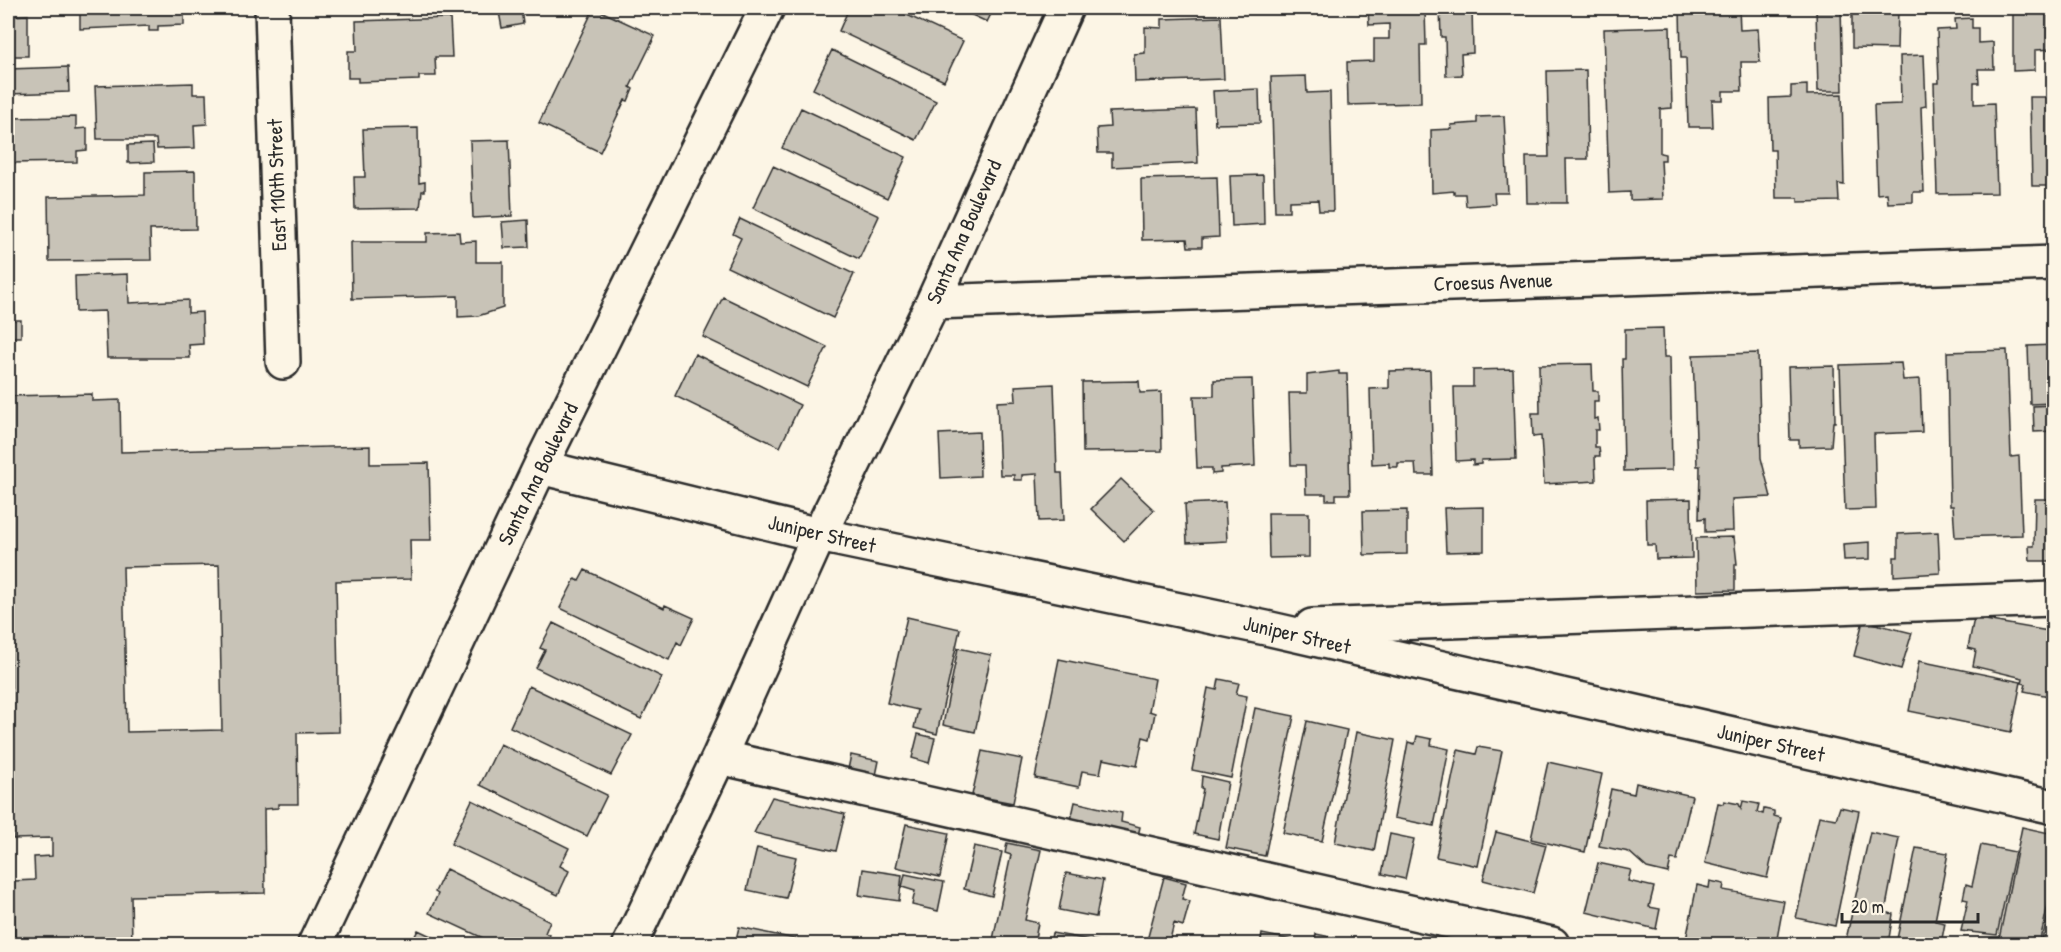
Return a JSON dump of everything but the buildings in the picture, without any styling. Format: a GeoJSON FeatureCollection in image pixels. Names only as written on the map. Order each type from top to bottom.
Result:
{"type":"FeatureCollection","features":[{"type":"Feature","properties":{"kind":"street","name":"East 110th Street"},"geometry":{"type":"LineString","coordinates":[[272,8],[283,362]]}},
{"type":"Feature","properties":{"kind":"street","name":"Santa Ana Boulevard"},"geometry":{"type":"LineString","coordinates":[[315,945],[540,467],[767,8]]}},
{"type":"Feature","properties":{"kind":"street","name":"Santa Ana Boulevard"},"geometry":{"type":"LineString","coordinates":[[630,945],[719,757],[819,535],[933,302],[1066,8]]}},
{"type":"Feature","properties":{"kind":"street","name":"Croesus Avenue"},"geometry":{"type":"LineString","coordinates":[[933,302],[2054,263]]}},
{"type":"Feature","properties":{"kind":"street","name":"Juniper Street"},"geometry":{"type":"LineString","coordinates":[[540,467],[819,535],[1266,628],[2054,807]]}},
{"type":"Feature","properties":{"kind":"street"},"geometry":{"type":"LineString","coordinates":[[1266,628],[2054,599]]}},
{"type":"Feature","properties":{"kind":"street"},"geometry":{"type":"LineString","coordinates":[[719,757],[1552,945]]}}]}
